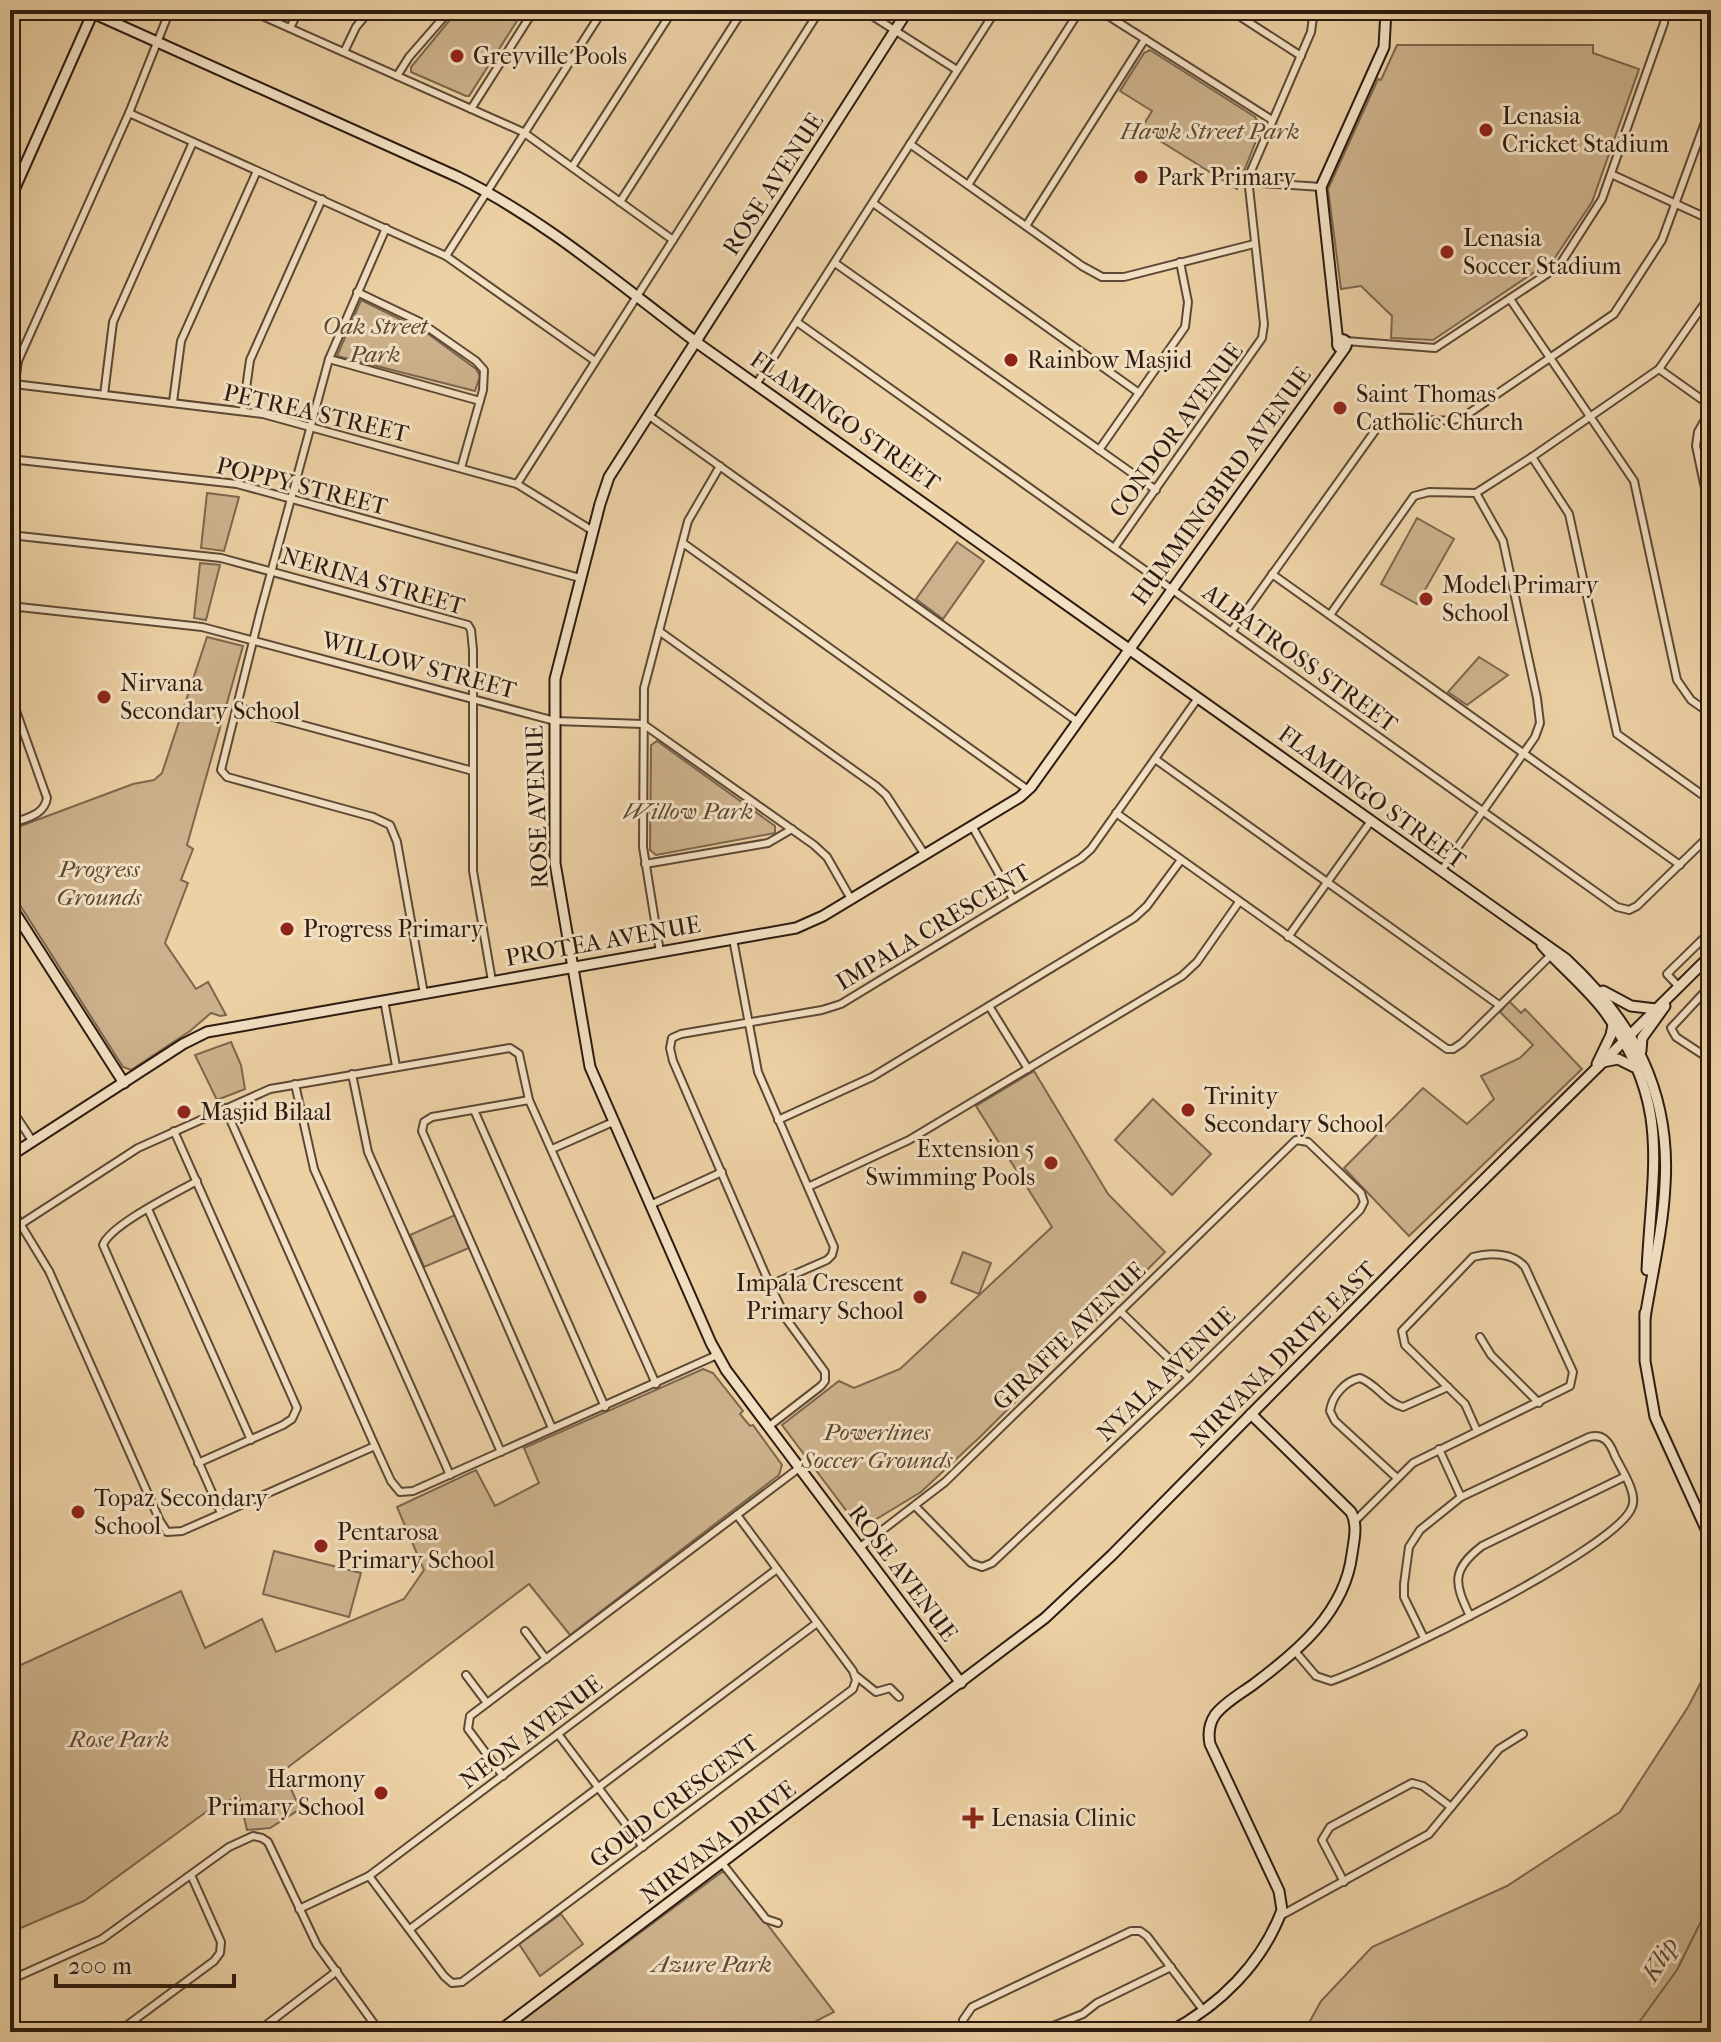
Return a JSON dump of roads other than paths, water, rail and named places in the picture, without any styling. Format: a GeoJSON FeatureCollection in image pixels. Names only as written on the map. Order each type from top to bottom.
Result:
{"type":"FeatureCollection","features":[{"type":"Feature","properties":{"kind":"street"},"geometry":{"type":"LineString","coordinates":[[10,417],[18,361],[129,113],[170,10]]}},
{"type":"Feature","properties":{"kind":"street"},"geometry":{"type":"LineString","coordinates":[[249,10],[523,132],[673,240]]}},
{"type":"Feature","properties":{"kind":"street"},"geometry":{"type":"LineString","coordinates":[[290,28],[299,10]]}},
{"type":"Feature","properties":{"kind":"street"},"geometry":{"type":"LineString","coordinates":[[344,52],[356,27],[370,10]]}},
{"type":"Feature","properties":{"kind":"street"},"geometry":{"type":"LineString","coordinates":[[397,76],[409,57],[450,10]]}},
{"type":"Feature","properties":{"kind":"street"},"geometry":{"type":"LineString","coordinates":[[471,109],[534,10]]}},
{"type":"Feature","properties":{"kind":"street"},"geometry":{"type":"LineString","coordinates":[[446,256],[603,10]]}},
{"type":"Feature","properties":{"kind":"street"},"geometry":{"type":"LineString","coordinates":[[572,167],[673,10]]}},
{"type":"Feature","properties":{"kind":"street"},"geometry":{"type":"LineString","coordinates":[[517,484],[820,10]]}},
{"type":"Feature","properties":{"kind":"street"},"geometry":{"type":"LineString","coordinates":[[863,10],[957,70]]}},
{"type":"Feature","properties":{"kind":"street","name":"ROSE AVENUE"},"geometry":{"type":"LineString","coordinates":[[908,10],[609,477],[556,672],[554,851],[590,1067],[717,1355],[961,1683]]}},
{"type":"Feature","properties":{"kind":"street"},"geometry":{"type":"LineString","coordinates":[[757,383],[996,10]]}},
{"type":"Feature","properties":{"kind":"street"},"geometry":{"type":"LineString","coordinates":[[968,185],[1080,10]]}},
{"type":"Feature","properties":{"kind":"street"},"geometry":{"type":"LineString","coordinates":[[1099,10],[1272,120]]}},
{"type":"Feature","properties":{"kind":"street"},"geometry":{"type":"LineString","coordinates":[[1230,10],[1301,56]]}},
{"type":"Feature","properties":{"kind":"street","name":"CONDOR AVENUE"},"geometry":{"type":"LineString","coordinates":[[1114,548],[1261,342],[1264,329],[1247,182],[1313,26],[1314,10]]}},
{"type":"Feature","properties":{"kind":"street"},"geometry":{"type":"LineString","coordinates":[[1386,10],[1384,47],[1321,187],[1336,321],[1343,344],[1360,342],[1435,348],[1562,263],[1598,206],[1666,10]]}},
{"type":"Feature","properties":{"kind":"street"},"geometry":{"type":"LineString","coordinates":[[10,199],[91,11]]}},
{"type":"Feature","properties":{"kind":"street","name":"FLAMINGO STREET"},"geometry":{"type":"LineString","coordinates":[[91,11],[487,191],[1537,940],[1596,988],[1627,1037]]}},
{"type":"Feature","properties":{"kind":"street"},"geometry":{"type":"LineString","coordinates":[[620,202],[741,11]]}},
{"type":"Feature","properties":{"kind":"street"},"geometry":{"type":"LineString","coordinates":[[1026,226],[1145,39]]}},
{"type":"Feature","properties":{"kind":"street"},"geometry":{"type":"LineString","coordinates":[[1231,632],[1382,421],[1397,418],[1449,421],[1462,418],[1614,314],[1658,247],[1677,204],[1711,106]]}},
{"type":"Feature","properties":{"kind":"street"},"geometry":{"type":"LineString","coordinates":[[129,113],[446,256],[595,361]]}},
{"type":"Feature","properties":{"kind":"street"},"geometry":{"type":"LineString","coordinates":[[104,395],[113,322],[193,142]]}},
{"type":"Feature","properties":{"kind":"street"},"geometry":{"type":"LineString","coordinates":[[910,144],[1094,274],[1107,278],[1124,277],[1254,244]]}},
{"type":"Feature","properties":{"kind":"street"},"geometry":{"type":"LineString","coordinates":[[173,402],[181,341],[257,171]]}},
{"type":"Feature","properties":{"kind":"street"},"geometry":{"type":"LineString","coordinates":[[1611,174],[1711,220]]}},
{"type":"Feature","properties":{"kind":"street"},"geometry":{"type":"LineString","coordinates":[[1247,182],[1321,187]]}},
{"type":"Feature","properties":{"kind":"street"},"geometry":{"type":"LineString","coordinates":[[243,410],[250,360],[322,199]]}},
{"type":"Feature","properties":{"kind":"street"},"geometry":{"type":"LineString","coordinates":[[873,203],[1139,393]]}},
{"type":"Feature","properties":{"kind":"street"},"geometry":{"type":"LineString","coordinates":[[386,228],[329,359],[221,772],[227,777],[373,817],[390,825],[397,842],[424,994]]}},
{"type":"Feature","properties":{"kind":"street"},"geometry":{"type":"LineString","coordinates":[[1099,450],[1187,322],[1188,302],[1180,262]]}},
{"type":"Feature","properties":{"kind":"street"},"geometry":{"type":"LineString","coordinates":[[835,263],[1156,490]]}},
{"type":"Feature","properties":{"kind":"street"},"geometry":{"type":"LineString","coordinates":[[357,292],[420,322],[476,361],[485,373],[461,468]]}},
{"type":"Feature","properties":{"kind":"street"},"geometry":{"type":"LineString","coordinates":[[1330,615],[1414,496],[1429,492],[1476,493],[1532,457],[1659,369],[1710,298]]}},
{"type":"Feature","properties":{"kind":"street"},"geometry":{"type":"LineString","coordinates":[[1510,299],[1636,487],[1680,688],[1711,714]]}},
{"type":"Feature","properties":{"kind":"street","name":"ALBATROSS STREET"},"geometry":{"type":"LineString","coordinates":[[797,322],[1613,904],[1626,910],[1641,903],[1680,865]]}},
{"type":"Feature","properties":{"kind":"street","name":"HUMMINGBIRD AVENUE"},"geometry":{"type":"LineString","coordinates":[[1130,648],[1332,366],[1343,344]]}},
{"type":"Feature","properties":{"kind":"street"},"geometry":{"type":"LineString","coordinates":[[329,359],[480,401]]}},
{"type":"Feature","properties":{"kind":"street"},"geometry":{"type":"LineString","coordinates":[[1659,369],[1711,407],[1698,432],[1696,446],[1711,517]]}},
{"type":"Feature","properties":{"kind":"street","name":"PETREA STREET"},"geometry":{"type":"LineString","coordinates":[[14,384],[243,410],[311,427],[517,484],[593,531]]}},
{"type":"Feature","properties":{"kind":"street"},"geometry":{"type":"LineString","coordinates":[[648,415],[1078,722]]}},
{"type":"Feature","properties":{"kind":"street"},"geometry":{"type":"LineString","coordinates":[[1532,457],[1569,514],[1617,734],[1711,801]]}},
{"type":"Feature","properties":{"kind":"street","name":"POPPY STREET"},"geometry":{"type":"LineString","coordinates":[[10,459],[225,483],[580,578]]}},
{"type":"Feature","properties":{"kind":"street"},"geometry":{"type":"LineString","coordinates":[[660,952],[645,864],[645,681],[690,516],[720,466]]}},
{"type":"Feature","properties":{"kind":"street"},"geometry":{"type":"LineString","coordinates":[[1441,871],[1525,754],[1539,728],[1537,698],[1503,541],[1476,493]]}},
{"type":"Feature","properties":{"kind":"street","name":"NERINA STREET"},"geometry":{"type":"LineString","coordinates":[[10,535],[214,556],[468,625],[472,634],[473,871],[492,981]]}},
{"type":"Feature","properties":{"kind":"street"},"geometry":{"type":"LineString","coordinates":[[683,543],[1029,790]]}},
{"type":"Feature","properties":{"kind":"street"},"geometry":{"type":"LineString","coordinates":[[1272,574],[1680,865],[1711,834]]}},
{"type":"Feature","properties":{"kind":"street","name":"WILLOW STREET"},"geometry":{"type":"LineString","coordinates":[[10,606],[189,625],[254,639],[555,721],[643,724]]}},
{"type":"Feature","properties":{"kind":"street"},"geometry":{"type":"LineString","coordinates":[[659,631],[876,786],[886,795],[925,855]]}},
{"type":"Feature","properties":{"kind":"street","name":"PROTEA AVENUE"},"geometry":{"type":"LineString","coordinates":[[10,1156],[183,1044],[213,1030],[801,927],[1029,790],[1130,648]]}},
{"type":"Feature","properties":{"kind":"street"},"geometry":{"type":"LineString","coordinates":[[10,694],[47,802],[38,813],[10,824]]}},
{"type":"Feature","properties":{"kind":"street","name":"IMPALA CRESCENT"},"geometry":{"type":"LineString","coordinates":[[768,1427],[821,1386],[826,1375],[787,1320],[770,1285],[673,1061],[670,1044],[677,1035],[841,1004],[1086,854],[1198,698]]}},
{"type":"Feature","properties":{"kind":"street"},"geometry":{"type":"LineString","coordinates":[[236,707],[473,771]]}},
{"type":"Feature","properties":{"kind":"street"},"geometry":{"type":"LineString","coordinates":[[643,724],[827,857],[851,899]]}},
{"type":"Feature","properties":{"kind":"street"},"geometry":{"type":"LineString","coordinates":[[1155,759],[1499,1005]]}},
{"type":"Feature","properties":{"kind":"street"},"geometry":{"type":"LineString","coordinates":[[1116,813],[1436,1043],[1451,1049],[1462,1043],[1553,953]]}},
{"type":"Feature","properties":{"kind":"street"},"geometry":{"type":"LineString","coordinates":[[1288,937],[1371,821]]}},
{"type":"Feature","properties":{"kind":"street"},"geometry":{"type":"LineString","coordinates":[[972,826],[1013,899]]}},
{"type":"Feature","properties":{"kind":"street"},"geometry":{"type":"LineString","coordinates":[[645,864],[768,843],[792,829]]}},
{"type":"Feature","properties":{"kind":"street"},"geometry":{"type":"LineString","coordinates":[[778,1120],[872,1077],[1134,918],[1147,906],[1181,860]]}},
{"type":"Feature","properties":{"kind":"street"},"geometry":{"type":"LineString","coordinates":[[808,1187],[909,1140],[1190,970],[1239,902]]}},
{"type":"Feature","properties":{"kind":"street"},"geometry":{"type":"LineString","coordinates":[[10,905],[124,1083]]}},
{"type":"Feature","properties":{"kind":"street"},"geometry":{"type":"LineString","coordinates":[[1676,990],[1667,974],[1711,931]]}},
{"type":"Feature","properties":{"kind":"street"},"geometry":{"type":"LineString","coordinates":[[733,939],[758,1072],[834,1251],[822,1264],[770,1285]]}},
{"type":"Feature","properties":{"kind":"street","name":"FLAMINGO STREET"},"geometry":{"type":"LineString","coordinates":[[1553,953],[1613,1025],[1627,1037]]}},
{"type":"Feature","properties":{"kind":"street"},"geometry":{"type":"LineString","coordinates":[[1641,1055],[1642,1038],[1676,990],[1708,962]]}},
{"type":"Feature","properties":{"kind":"street"},"geometry":{"type":"LineString","coordinates":[[1711,985],[1675,1021],[1671,1031],[1711,1060]]}},
{"type":"Feature","properties":{"kind":"street"},"geometry":{"type":"LineString","coordinates":[[1596,988],[1631,1006],[1656,1009]]}},
{"type":"Feature","properties":{"kind":"street","name":"NIRVANA DRIVE EAST"},"geometry":{"type":"LineString","coordinates":[[961,1683],[1073,1593],[1676,990]]}},
{"type":"Feature","properties":{"kind":"street"},"geometry":{"type":"LineString","coordinates":[[384,1000],[396,1066]]}},
{"type":"Feature","properties":{"kind":"street"},"geometry":{"type":"LineString","coordinates":[[989,1006],[1028,1069]]}},
{"type":"Feature","properties":{"kind":"street"},"geometry":{"type":"LineString","coordinates":[[1599,1065],[1613,1025]]}},
{"type":"Feature","properties":{"kind":"street"},"geometry":{"type":"LineString","coordinates":[[1627,1037],[1641,1055],[1659,1106],[1665,1142],[1664,1197],[1645,1318]]}},
{"type":"Feature","properties":{"kind":"street"},"geometry":{"type":"LineString","coordinates":[[1627,1037],[1653,1125],[1655,1155],[1645,1361],[1655,1417],[1711,1540]]}},
{"type":"Feature","properties":{"kind":"street"},"geometry":{"type":"LineString","coordinates":[[21,1224],[126,1155],[272,1088],[506,1047],[519,1054],[529,1100],[656,1384]]}},
{"type":"Feature","properties":{"kind":"street"},"geometry":{"type":"LineString","coordinates":[[1599,1065],[1618,1059],[1631,1064],[1639,1073]]}},
{"type":"Feature","properties":{"kind":"street"},"geometry":{"type":"LineString","coordinates":[[352,1074],[368,1152],[501,1452]]}},
{"type":"Feature","properties":{"kind":"street"},"geometry":{"type":"LineString","coordinates":[[295,1084],[314,1169],[450,1475]]}},
{"type":"Feature","properties":{"kind":"street"},"geometry":{"type":"LineString","coordinates":[[529,1100],[429,1118],[423,1125],[422,1135],[552,1428]]}},
{"type":"Feature","properties":{"kind":"street"},"geometry":{"type":"LineString","coordinates":[[10,1107],[33,1142]]}},
{"type":"Feature","properties":{"kind":"street"},"geometry":{"type":"LineString","coordinates":[[225,1108],[395,1488],[405,1493],[413,1491],[717,1355]]}},
{"type":"Feature","properties":{"kind":"street"},"geometry":{"type":"LineString","coordinates":[[474,1110],[605,1407]]}},
{"type":"Feature","properties":{"kind":"street"},"geometry":{"type":"LineString","coordinates":[[552,1149],[613,1122]]}},
{"type":"Feature","properties":{"kind":"street"},"geometry":{"type":"LineString","coordinates":[[174,1131],[296,1406],[289,1422],[198,1463]]}},
{"type":"Feature","properties":{"kind":"street","name":"GIRAFFE AVENUE"},"geometry":{"type":"LineString","coordinates":[[859,1548],[916,1507],[959,1469],[1296,1140]]}},
{"type":"Feature","properties":{"kind":"street","name":"NYALA AVENUE"},"geometry":{"type":"LineString","coordinates":[[916,1507],[971,1563],[987,1566],[1189,1378],[1363,1206],[1361,1193],[1335,1166],[1308,1142],[1296,1140]]}},
{"type":"Feature","properties":{"kind":"street"},"geometry":{"type":"LineString","coordinates":[[650,1205],[722,1172]]}},
{"type":"Feature","properties":{"kind":"street"},"geometry":{"type":"LineString","coordinates":[[197,1181],[109,1235],[103,1248],[221,1513]]}},
{"type":"Feature","properties":{"kind":"street"},"geometry":{"type":"LineString","coordinates":[[10,1207],[49,1271],[167,1532],[177,1533],[375,1446]]}},
{"type":"Feature","properties":{"kind":"street"},"geometry":{"type":"LineString","coordinates":[[148,1209],[251,1440]]}},
{"type":"Feature","properties":{"kind":"street"},"geometry":{"type":"LineString","coordinates":[[1355,1521],[1413,1463],[1539,1403],[1566,1389],[1573,1381],[1573,1372],[1523,1264],[1510,1256],[1482,1255],[1467,1261],[1402,1331],[1405,1345],[1468,1409],[1477,1431]]}},
{"type":"Feature","properties":{"kind":"street"},"geometry":{"type":"LineString","coordinates":[[1120,1311],[1189,1378]]}},
{"type":"Feature","properties":{"kind":"street"},"geometry":{"type":"LineString","coordinates":[[1480,1337],[1491,1355],[1539,1403]]}},
{"type":"Feature","properties":{"kind":"street"},"geometry":{"type":"LineString","coordinates":[[1397,1478],[1335,1421],[1330,1411],[1333,1400],[1346,1384],[1360,1378],[1394,1404],[1403,1407],[1448,1387]]}},
{"type":"Feature","properties":{"kind":"street"},"geometry":{"type":"LineString","coordinates":[[1169,2032],[1203,2010],[1244,1976],[1283,1906],[1279,1891],[1210,1744],[1209,1731],[1213,1719],[1321,1625],[1343,1588],[1351,1562],[1355,1521],[1349,1510],[1251,1414]]}},
{"type":"Feature","properties":{"kind":"street"},"geometry":{"type":"LineString","coordinates":[[1294,1650],[1316,1676],[1331,1681],[1424,1638],[1470,1616],[1551,1571],[1628,1515],[1634,1500],[1608,1441],[1595,1435],[1461,1497],[1431,1518],[1409,1547],[1404,1597],[1424,1638]]}},
{"type":"Feature","properties":{"kind":"street"},"geometry":{"type":"LineString","coordinates":[[1439,1449],[1461,1497]]}},
{"type":"Feature","properties":{"kind":"street"},"geometry":{"type":"LineString","coordinates":[[503,1776],[468,1726],[470,1716],[799,1468]]}},
{"type":"Feature","properties":{"kind":"street"},"geometry":{"type":"LineString","coordinates":[[1470,1616],[1457,1584],[1461,1567],[1474,1552],[1624,1477]]}},
{"type":"Feature","properties":{"kind":"street"},"geometry":{"type":"LineString","coordinates":[[737,1515],[856,1676],[876,1692],[890,1688],[899,1697]]}},
{"type":"Feature","properties":{"kind":"street","name":"NEON AVENUE"},"geometry":{"type":"LineString","coordinates":[[299,1909],[369,1876],[777,1569]]}},
{"type":"Feature","properties":{"kind":"street"},"geometry":{"type":"LineString","coordinates":[[410,1929],[817,1623]]}},
{"type":"Feature","properties":{"kind":"street"},"geometry":{"type":"LineString","coordinates":[[525,1631],[546,1659]]}},
{"type":"Feature","properties":{"kind":"street"},"geometry":{"type":"LineString","coordinates":[[466,1675],[487,1703]]}},
{"type":"Feature","properties":{"kind":"street","name":"GOUD CRESCENT"},"geometry":{"type":"LineString","coordinates":[[369,1876],[444,1976],[452,1983],[462,1982],[853,1689],[856,1676]]}},
{"type":"Feature","properties":{"kind":"street","name":"NIRVANA DRIVE"},"geometry":{"type":"LineString","coordinates":[[498,2032],[961,1683]]}},
{"type":"Feature","properties":{"kind":"street"},"geometry":{"type":"LineString","coordinates":[[558,1734],[643,1847]]}},
{"type":"Feature","properties":{"kind":"street"},"geometry":{"type":"LineString","coordinates":[[1280,1916],[1423,1838],[1499,1749],[1523,1734]]}},
{"type":"Feature","properties":{"kind":"street"},"geometry":{"type":"LineString","coordinates":[[1344,1882],[1322,1840],[1330,1827],[1412,1783],[1427,1788],[1451,1807]]}},
{"type":"Feature","properties":{"kind":"street"},"geometry":{"type":"LineString","coordinates":[[10,1980],[102,1939],[229,1847],[248,1838],[262,1838],[273,1851],[317,1945],[380,2032]]}},
{"type":"Feature","properties":{"kind":"street"},"geometry":{"type":"LineString","coordinates":[[722,1863],[766,1919],[778,1923]]}},
{"type":"Feature","properties":{"kind":"street"},"geometry":{"type":"LineString","coordinates":[[118,2032],[214,1961],[220,1953],[221,1942],[191,1875]]}},
{"type":"Feature","properties":{"kind":"street"},"geometry":{"type":"LineString","coordinates":[[965,2032],[963,2020],[972,2007],[1131,1931],[1144,1933],[1203,2010]]}},
{"type":"Feature","properties":{"kind":"street"},"geometry":{"type":"LineString","coordinates":[[1038,2032],[1083,2014],[1097,2003],[1171,1967]]}},
{"type":"Feature","properties":{"kind":"street"},"geometry":{"type":"LineString","coordinates":[[257,2032],[337,1971]]}},
{"type":"Feature","properties":{"kind":"waterway","name":"Klip"},"geometry":{"type":"LineString","coordinates":[[1632,2032],[1677,1970],[1711,1901]]}},
{"type":"Feature","properties":{"kind":"place","name":"Greyville Pools"},"geometry":{"type":"Point","coordinates":[457,56]}},
{"type":"Feature","properties":{"kind":"place","name":"Lenasia Cricket Stadium"},"geometry":{"type":"Point","coordinates":[1486,130]}},
{"type":"Feature","properties":{"kind":"place","name":"Park Primary"},"geometry":{"type":"Point","coordinates":[1141,177]}},
{"type":"Feature","properties":{"kind":"place","name":"Lenasia Soccer Stadium"},"geometry":{"type":"Point","coordinates":[1447,252]}},
{"type":"Feature","properties":{"kind":"place","name":"Rainbow Masjid"},"geometry":{"type":"Point","coordinates":[1011,360]}},
{"type":"Feature","properties":{"kind":"place","name":"Saint Thomas Catholic Church"},"geometry":{"type":"Point","coordinates":[1340,408]}},
{"type":"Feature","properties":{"kind":"place","name":"Model Primary School"},"geometry":{"type":"Point","coordinates":[1426,599]}},
{"type":"Feature","properties":{"kind":"place","name":"Nirvana Secondary School"},"geometry":{"type":"Point","coordinates":[104,697]}},
{"type":"Feature","properties":{"kind":"place","name":"Progress Primary"},"geometry":{"type":"Point","coordinates":[287,929]}},
{"type":"Feature","properties":{"kind":"place","name":"Trinity Secondary School"},"geometry":{"type":"Point","coordinates":[1188,1110]}},
{"type":"Feature","properties":{"kind":"place","name":"Masjid Bilaal"},"geometry":{"type":"Point","coordinates":[184,1112]}},
{"type":"Feature","properties":{"kind":"place","name":"Extension 5 Swimming Pools"},"geometry":{"type":"Point","coordinates":[1051,1163]}},
{"type":"Feature","properties":{"kind":"place","name":"Impala Crescent Primary School"},"geometry":{"type":"Point","coordinates":[920,1297]}},
{"type":"Feature","properties":{"kind":"place","name":"Topaz Secondary School"},"geometry":{"type":"Point","coordinates":[78,1512]}},
{"type":"Feature","properties":{"kind":"place","name":"Pentarosa Primary School"},"geometry":{"type":"Point","coordinates":[321,1546]}},
{"type":"Feature","properties":{"kind":"place","name":"Harmony Primary School"},"geometry":{"type":"Point","coordinates":[381,1793]}},
{"type":"Feature","properties":{"kind":"place","name":"Lenasia Clinic"},"geometry":{"type":"Point","coordinates":[973,1818]}},
{"type":"Feature","properties":{"kind":"park label","name":"Hawk Street Park"},"geometry":{"type":"Point","coordinates":[1210,131]}},
{"type":"Feature","properties":{"kind":"park label","name":"Oak Street Park"},"geometry":{"type":"Point","coordinates":[375,340]}},
{"type":"Feature","properties":{"kind":"park label","name":"Willow Park"},"geometry":{"type":"Point","coordinates":[688,811]}},
{"type":"Feature","properties":{"kind":"park label","name":"Progress Grounds"},"geometry":{"type":"Point","coordinates":[99,883]}},
{"type":"Feature","properties":{"kind":"park label","name":"Powerlines Soccer Grounds"},"geometry":{"type":"Point","coordinates":[877,1446]}},
{"type":"Feature","properties":{"kind":"park label","name":"Rose Park"},"geometry":{"type":"Point","coordinates":[119,1739]}},
{"type":"Feature","properties":{"kind":"park label","name":"Azure Park"},"geometry":{"type":"Point","coordinates":[712,1964]}}]}
